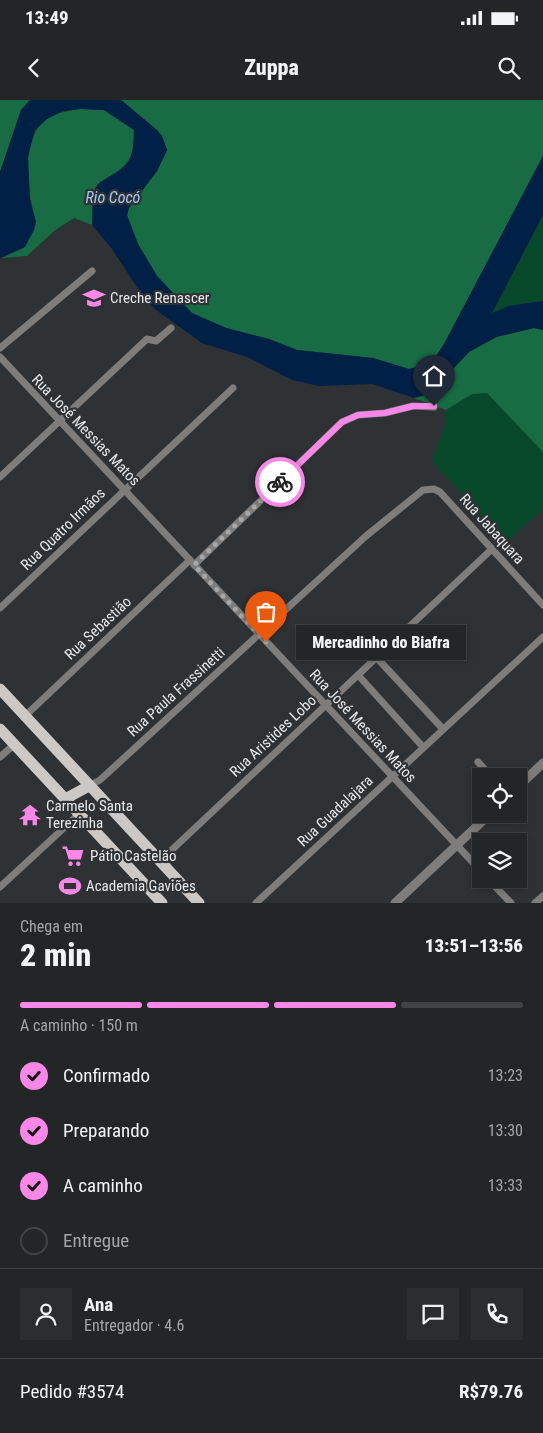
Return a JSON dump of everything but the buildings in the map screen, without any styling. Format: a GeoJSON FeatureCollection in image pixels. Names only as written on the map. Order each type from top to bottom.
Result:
{"type":"FeatureCollection","features":[{"type":"Feature","properties":{"kind":"main road"},"geometry":{"type":"LineString","coordinates":[[0,690],[199,903]]}},
{"type":"Feature","properties":{"kind":"main road"},"geometry":{"type":"LineString","coordinates":[[0,729],[162,903]]}},
{"type":"Feature","properties":{"kind":"main road"},"geometry":{"type":"LineString","coordinates":[[65,799],[89,786]]}},
{"type":"Feature","properties":{"kind":"street"},"geometry":{"type":"LineString","coordinates":[[0,348],[92,271]]}},
{"type":"Feature","properties":{"kind":"street"},"geometry":{"type":"LineString","coordinates":[[0,477],[147,339],[156,341],[172,328]]}},
{"type":"Feature","properties":{"kind":"street","name":"Rua José Messias Matos"},"geometry":{"type":"LineString","coordinates":[[0,357],[472,861]]}},
{"type":"Feature","properties":{"kind":"street","name":"Rua Quatro Irmãos"},"geometry":{"type":"LineString","coordinates":[[0,608],[233,388]]}},
{"type":"Feature","properties":{"kind":"street","name":"Rua Sebastião"},"geometry":{"type":"LineString","coordinates":[[24,716],[192,563],[342,422],[358,415],[385,413],[413,406],[434,406]]}},
{"type":"Feature","properties":{"kind":"street","name":"Rua Paula Frassinetti"},"geometry":{"type":"LineString","coordinates":[[89,786],[100,780],[366,536],[423,490],[434,489],[440,492]]}},
{"type":"Feature","properties":{"kind":"street","name":"Rua Jabaquara"},"geometry":{"type":"LineString","coordinates":[[440,492],[543,605]]}},
{"type":"Feature","properties":{"kind":"street","name":"Rua Aristides Lobo"},"geometry":{"type":"LineString","coordinates":[[160,861],[492,549]]}},
{"type":"Feature","properties":{"kind":"street","name":"Rua Guadalajara"},"geometry":{"type":"LineString","coordinates":[[256,903],[543,636]]}},
{"type":"Feature","properties":{"kind":"street"},"geometry":{"type":"LineString","coordinates":[[377,658],[443,729]]}},
{"type":"Feature","properties":{"kind":"street"},"geometry":{"type":"LineString","coordinates":[[358,676],[424,747]]}},
{"type":"Feature","properties":{"kind":"street"},"geometry":{"type":"LineString","coordinates":[[0,758],[15,744]]}},
{"type":"Feature","properties":{"kind":"street"},"geometry":{"type":"LineString","coordinates":[[478,762],[484,768]]}},
{"type":"Feature","properties":{"kind":"street"},"geometry":{"type":"LineString","coordinates":[[527,778],[543,763]]}},
{"type":"Feature","properties":{"kind":"street"},"geometry":{"type":"LineString","coordinates":[[0,887],[79,814]]}},
{"type":"Feature","properties":{"kind":"street"},"geometry":{"type":"LineString","coordinates":[[395,903],[480,823]]}},
{"type":"Feature","properties":{"kind":"street"},"geometry":{"type":"LineString","coordinates":[[497,888],[511,903]]}},
{"type":"Feature","properties":{"kind":"street"},"geometry":{"type":"LineString","coordinates":[[535,903],[543,896]]}},
{"type":"Feature","properties":{"kind":"green space"},"geometry":{"type":"Polygon","coordinates":[[[0,100],[30,100],[21,110],[0,172],[0,100]]]}},
{"type":"Feature","properties":{"kind":"green space"},"geometry":{"type":"Polygon","coordinates":[[[121,100],[543,100],[543,156],[444,344],[436,356],[417,367],[409,369],[373,358],[297,350],[269,339],[226,328],[192,313],[157,276],[138,244],[127,215],[129,208],[157,171],[167,150],[162,136],[157,130],[121,100]]]}},
{"type":"Feature","properties":{"kind":"green space"},"geometry":{"type":"Polygon","coordinates":[[[80,109],[104,110],[134,130],[132,156],[124,168],[100,182],[95,188],[92,225],[74,218],[54,231],[27,256],[2,258],[25,247],[36,222],[30,197],[28,168],[32,140],[38,128],[54,115],[80,109]]]}},
{"type":"Feature","properties":{"kind":"green space"},"geometry":{"type":"Polygon","coordinates":[[[543,215],[543,301],[509,306],[491,314],[543,215]]]}},
{"type":"Feature","properties":{"kind":"green space"},"geometry":{"type":"Polygon","coordinates":[[[534,328],[543,330],[543,452],[487,393],[472,394],[446,410],[414,398],[429,394],[469,352],[497,337],[534,328]]]}},
{"type":"Feature","properties":{"kind":"green space"},"geometry":{"type":"Polygon","coordinates":[[[487,393],[543,452],[543,509],[505,543],[432,461],[445,425],[446,410],[472,394],[487,393]]]}},
{"type":"Feature","properties":{"kind":"water","name":"Rio Cocó"},"geometry":{"type":"Polygon","coordinates":[[[30,100],[121,100],[162,136],[167,150],[157,171],[129,208],[127,215],[138,244],[157,276],[192,313],[226,328],[269,339],[297,350],[373,358],[409,369],[417,367],[436,356],[444,344],[543,156],[543,215],[492,313],[509,306],[543,301],[543,330],[534,328],[496,337],[469,352],[429,394],[414,398],[372,384],[319,386],[292,380],[247,357],[202,343],[156,310],[142,295],[112,249],[92,225],[93,200],[96,187],[100,182],[127,163],[133,146],[134,130],[104,110],[80,109],[63,111],[47,119],[35,130],[28,156],[30,200],[36,222],[34,230],[25,247],[0,258],[0,172],[21,110],[30,100]]]}},
{"type":"Feature","properties":{"kind":"way so far"},"geometry":{"type":"LineString","coordinates":[[266,642],[194,565],[280,482]]}},
{"type":"Feature","properties":{"kind":"place","name":"Creche Renascer"},"geometry":{"type":"Point","coordinates":[94,298]}},
{"type":"Feature","properties":{"kind":"place","name":"Mercadinho do Biafra"},"geometry":{"type":"Point","coordinates":[266,642]}},
{"type":"Feature","properties":{"kind":"place","name":"Carmelo Santa Terezinha"},"geometry":{"type":"Point","coordinates":[30,815]}},
{"type":"Feature","properties":{"kind":"place","name":"Pátio Castelão"},"geometry":{"type":"Point","coordinates":[73,856]}},
{"type":"Feature","properties":{"kind":"place","name":"Academia Gaviões"},"geometry":{"type":"Point","coordinates":[70,886]}},
{"type":"Feature","properties":{"kind":"route"},"geometry":{"type":"LineString","coordinates":[[280,482],[342,422],[351,417],[385,413],[413,406],[434,406]]}}]}
